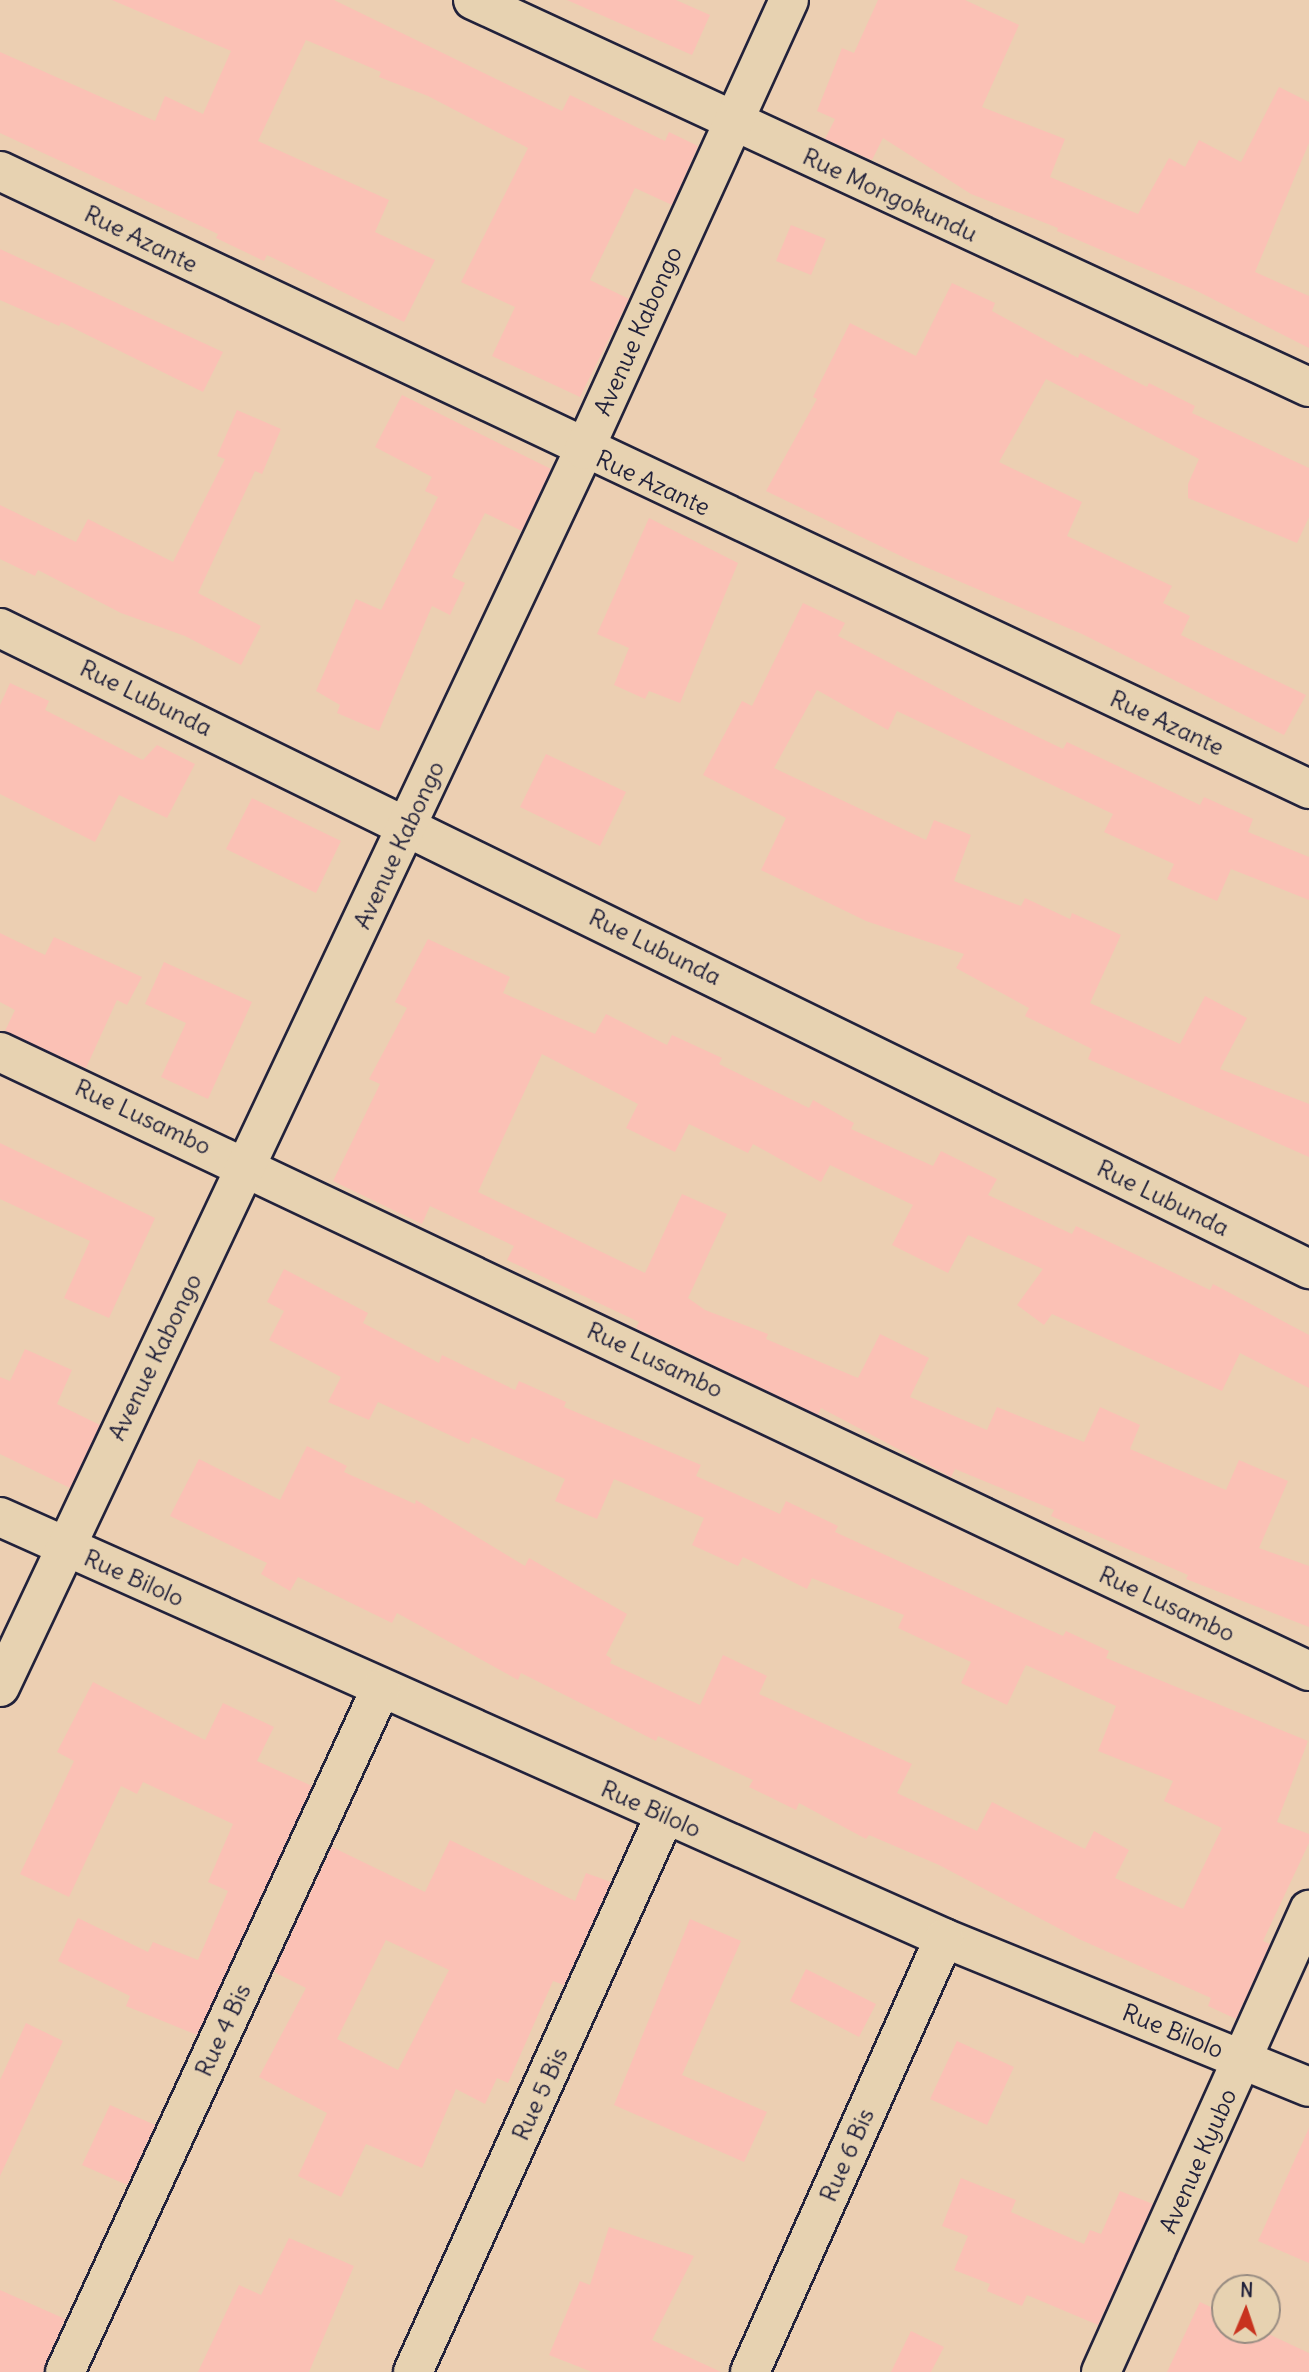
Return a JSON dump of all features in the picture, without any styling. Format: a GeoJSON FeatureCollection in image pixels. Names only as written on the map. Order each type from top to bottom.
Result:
{"type":"FeatureCollection","features":[{"type":"Feature","properties":{"kind":"street","name":"Rue Mongokundu"},"geometry":{"type":"LineString","coordinates":[[473,0],[733,123],[1309,387]]}},
{"type":"Feature","properties":{"kind":"street","name":"Avenue Kabongo"},"geometry":{"type":"LineString","coordinates":[[0,1687],[63,1546],[247,1165],[584,450],[789,0]]}},
{"type":"Feature","properties":{"kind":"street","name":"Rue Azante"},"geometry":{"type":"LineString","coordinates":[[0,171],[584,450],[1309,789]]}},
{"type":"Feature","properties":{"kind":"street","name":"Rue Lubunda"},"geometry":{"type":"LineString","coordinates":[[0,628],[408,825],[1309,1269]]}},
{"type":"Feature","properties":{"kind":"street","name":"Rue Lusambo"},"geometry":{"type":"LineString","coordinates":[[0,1052],[247,1165],[1309,1671]]}},
{"type":"Feature","properties":{"kind":"street","name":"Rue Bilolo"},"geometry":{"type":"LineString","coordinates":[[0,1517],[944,1938],[1309,2087]]}},
{"type":"Feature","properties":{"kind":"street","name":"Rue 4 Bis"},"geometry":{"type":"LineString","coordinates":[[65,2372],[381,1688]]}},
{"type":"Feature","properties":{"kind":"street","name":"Rue 5 Bis"},"geometry":{"type":"LineString","coordinates":[[413,2372],[664,1815]]}},
{"type":"Feature","properties":{"kind":"street","name":"Avenue Kyubo"},"geometry":{"type":"LineString","coordinates":[[1101,2372],[1244,2060],[1309,1910]]}},
{"type":"Feature","properties":{"kind":"street","name":"Rue 6 Bis"},"geometry":{"type":"LineString","coordinates":[[750,2372],[944,1938]]}},
{"type":"Feature","properties":{"kind":"building"},"geometry":{"type":"Polygon","coordinates":[[[112,0],[334,0],[562,111],[570,95],[665,141],[669,132],[698,146],[672,205],[635,188],[590,280],[629,299],[580,397],[492,356],[515,307],[461,282],[528,148],[428,96],[379,77],[381,72],[306,40],[258,141],[389,200],[375,232],[435,260],[404,322],[267,255],[264,261],[216,238],[218,234],[0,133],[0,52],[155,121],[165,96],[203,114],[231,51],[112,0]]]}},
{"type":"Feature","properties":{"kind":"building"},"geometry":{"type":"Polygon","coordinates":[[[567,0],[676,0],[710,15],[692,55],[567,0]]]}},
{"type":"Feature","properties":{"kind":"building"},"geometry":{"type":"Polygon","coordinates":[[[878,0],[965,0],[1019,25],[982,107],[1065,139],[1050,177],[1138,214],[1169,158],[1185,167],[1199,140],[1241,162],[1279,87],[1309,102],[1309,143],[1255,272],[1309,296],[1309,348],[1197,291],[1057,231],[1058,228],[971,194],[883,138],[872,160],[825,139],[835,119],[817,111],[842,48],[854,53],[878,0]]]}},
{"type":"Feature","properties":{"kind":"building"},"geometry":{"type":"Polygon","coordinates":[[[791,225],[826,239],[811,275],[776,261],[791,225]]]}},
{"type":"Feature","properties":{"kind":"building"},"geometry":{"type":"Polygon","coordinates":[[[0,249],[223,352],[203,392],[61,322],[59,326],[0,300],[0,249]]]}},
{"type":"Feature","properties":{"kind":"building"},"geometry":{"type":"Polygon","coordinates":[[[952,283],[995,303],[992,311],[1078,358],[1080,353],[1147,387],[1149,383],[1195,406],[1192,413],[1309,468],[1309,517],[1297,543],[1188,498],[1188,484],[1199,459],[1046,379],[999,462],[1082,502],[1067,536],[1172,586],[1163,603],[1190,616],[1181,635],[1306,695],[1284,735],[1082,634],[907,559],[766,491],[817,399],[813,397],[850,323],[916,356],[952,283]]]}},
{"type":"Feature","properties":{"kind":"building"},"geometry":{"type":"Polygon","coordinates":[[[402,395],[551,469],[522,531],[485,513],[452,577],[465,583],[450,615],[432,606],[379,731],[337,713],[340,705],[316,691],[356,599],[381,610],[438,497],[425,491],[432,477],[375,447],[402,395]]]}},
{"type":"Feature","properties":{"kind":"building"},"geometry":{"type":"Polygon","coordinates":[[[237,410],[281,429],[262,474],[255,471],[198,593],[261,626],[241,665],[185,636],[121,613],[38,570],[35,576],[0,559],[0,505],[76,542],[88,519],[173,562],[225,459],[217,456],[237,410]]]}},
{"type":"Feature","properties":{"kind":"building"},"geometry":{"type":"Polygon","coordinates":[[[649,518],[738,563],[680,703],[649,691],[645,699],[614,685],[629,648],[597,634],[649,518]]]}},
{"type":"Feature","properties":{"kind":"building"},"geometry":{"type":"Polygon","coordinates":[[[803,603],[845,623],[838,636],[973,706],[1063,749],[1067,742],[1200,805],[1204,797],[1253,819],[1248,832],[1309,857],[1309,900],[1231,869],[1217,901],[1167,879],[1174,864],[1104,832],[1113,814],[897,711],[888,730],[817,690],[774,768],[926,840],[934,820],[971,835],[954,881],[1021,906],[1025,898],[1070,919],[1072,913],[1121,935],[1090,1003],[1180,1044],[1205,996],[1247,1018],[1220,1069],[1309,1104],[1309,1157],[1088,1059],[1092,1049],[1025,1016],[1029,1008],[956,968],[964,954],[866,921],[761,870],[786,818],[703,775],[742,701],[752,706],[803,603]]]}},
{"type":"Feature","properties":{"kind":"building"},"geometry":{"type":"Polygon","coordinates":[[[10,683],[49,701],[45,710],[143,760],[157,745],[195,764],[167,818],[119,795],[95,842],[0,794],[0,705],[10,683]]]}},
{"type":"Feature","properties":{"kind":"building"},"geometry":{"type":"Polygon","coordinates":[[[546,754],[626,792],[600,846],[520,807],[546,754]]]}},
{"type":"Feature","properties":{"kind":"building"},"geometry":{"type":"Polygon","coordinates":[[[252,798],[341,841],[316,893],[226,849],[252,798]]]}},
{"type":"Feature","properties":{"kind":"building"},"geometry":{"type":"Polygon","coordinates":[[[0,933],[45,955],[54,937],[142,977],[127,1005],[117,1000],[86,1068],[5,1031],[15,1010],[0,1002],[0,933]]]}},
{"type":"Feature","properties":{"kind":"building"},"geometry":{"type":"Polygon","coordinates":[[[428,939],[510,977],[503,993],[595,1034],[606,1014],[667,1045],[672,1035],[722,1058],[719,1064],[809,1108],[813,1100],[854,1123],[851,1129],[933,1166],[941,1151],[997,1179],[988,1195],[1072,1234],[1076,1226],[1210,1290],[1213,1284],[1309,1335],[1309,1388],[1240,1353],[1222,1391],[1052,1314],[1044,1325],[1017,1305],[1043,1269],[968,1235],[948,1273],[892,1245],[913,1205],[830,1165],[821,1182],[753,1144],[748,1153],[689,1124],[675,1152],[626,1128],[638,1104],[542,1054],[478,1192],[645,1273],[682,1194],[727,1214],[688,1298],[705,1310],[768,1334],[766,1339],[858,1378],[880,1334],[929,1358],[910,1397],[987,1430],[997,1407],[1084,1442],[1100,1407],[1140,1425],[1130,1449],[1226,1490],[1239,1460],[1288,1481],[1259,1548],[1309,1566],[1309,1627],[1186,1579],[1188,1575],[1051,1516],[1054,1510],[955,1469],[951,1477],[821,1408],[818,1415],[636,1328],[639,1322],[507,1260],[514,1246],[430,1206],[422,1224],[333,1181],[380,1084],[369,1079],[407,1008],[395,1002],[428,939]]]}},
{"type":"Feature","properties":{"kind":"building"},"geometry":{"type":"Polygon","coordinates":[[[164,962],[252,1002],[208,1099],[161,1077],[186,1023],[145,1004],[164,962]]]}},
{"type":"Feature","properties":{"kind":"building"},"geometry":{"type":"Polygon","coordinates":[[[0,1143],[155,1218],[109,1318],[64,1298],[90,1241],[0,1199],[0,1143]]]}},
{"type":"Feature","properties":{"kind":"building"},"geometry":{"type":"Polygon","coordinates":[[[284,1269],[368,1313],[363,1323],[439,1363],[442,1355],[515,1390],[519,1381],[566,1402],[564,1407],[701,1465],[696,1476],[780,1514],[786,1501],[838,1526],[835,1532],[1063,1636],[1066,1631],[1109,1651],[1106,1658],[1308,1741],[1277,1822],[1309,1834],[1309,1843],[1263,1941],[1270,1944],[1236,2019],[1208,2006],[1211,1998],[1079,1939],[939,1865],[869,1835],[866,1839],[799,1803],[796,1810],[749,1787],[753,1780],[658,1736],[656,1741],[521,1673],[518,1680],[397,1613],[392,1623],[298,1577],[290,1591],[261,1574],[267,1563],[170,1516],[199,1459],[280,1500],[307,1446],[347,1466],[344,1472],[415,1504],[416,1500],[525,1566],[529,1558],[627,1614],[606,1655],[612,1659],[610,1663],[700,1705],[723,1655],[767,1676],[759,1694],[912,1764],[897,1793],[977,1831],[992,1802],[1085,1849],[1094,1831],[1129,1850],[1115,1878],[1183,1909],[1222,1828],[1164,1801],[1173,1781],[1098,1751],[1116,1706],[1026,1665],[1007,1705],[961,1683],[971,1662],[898,1628],[904,1615],[812,1578],[807,1589],[743,1557],[738,1566],[692,1545],[704,1518],[614,1479],[597,1519],[555,1501],[565,1479],[472,1437],[469,1444],[378,1402],[369,1420],[328,1402],[341,1377],[269,1340],[284,1311],[267,1302],[284,1269]]]}},
{"type":"Feature","properties":{"kind":"building"},"geometry":{"type":"Polygon","coordinates":[[[25,1349],[72,1370],[57,1404],[100,1425],[70,1488],[0,1454],[0,1377],[10,1381],[25,1349]]]}},
{"type":"Feature","properties":{"kind":"building"},"geometry":{"type":"Polygon","coordinates":[[[93,1682],[205,1740],[223,1703],[274,1727],[257,1761],[312,1786],[197,2035],[126,2006],[130,1996],[58,1961],[78,1918],[148,1952],[153,1942],[198,1960],[228,1891],[208,1882],[233,1824],[143,1782],[137,1794],[121,1786],[69,1897],[20,1874],[74,1761],[57,1752],[93,1682]]]}},
{"type":"Feature","properties":{"kind":"building"},"geometry":{"type":"Polygon","coordinates":[[[450,1840],[575,1901],[586,1873],[611,1882],[564,1985],[553,1981],[508,2083],[497,2078],[485,2104],[456,2089],[422,2168],[366,2144],[341,2197],[298,2176],[327,2113],[259,2077],[306,1988],[274,1972],[332,1847],[425,1892],[450,1840]],[[386,1940],[337,2039],[398,2070],[449,1970],[386,1940]]]}},
{"type":"Feature","properties":{"kind":"building"},"geometry":{"type":"Polygon","coordinates":[[[690,1919],[741,1941],[682,2075],[767,2112],[744,2162],[614,2105],[690,1919]]]}},
{"type":"Feature","properties":{"kind":"building"},"geometry":{"type":"Polygon","coordinates":[[[806,1969],[876,2004],[859,2037],[790,2001],[806,1969]]]}},
{"type":"Feature","properties":{"kind":"building"},"geometry":{"type":"Polygon","coordinates":[[[26,2023],[63,2041],[0,2176],[0,2080],[26,2023]]]}},
{"type":"Feature","properties":{"kind":"building"},"geometry":{"type":"Polygon","coordinates":[[[957,2041],[1014,2067],[987,2125],[930,2099],[957,2041]]]}},
{"type":"Feature","properties":{"kind":"building"},"geometry":{"type":"Polygon","coordinates":[[[110,2105],[155,2125],[127,2185],[82,2165],[110,2105]]]}},
{"type":"Feature","properties":{"kind":"building"},"geometry":{"type":"Polygon","coordinates":[[[1309,2128],[1309,2263],[1258,2241],[1309,2128]]]}},
{"type":"Feature","properties":{"kind":"building"},"geometry":{"type":"Polygon","coordinates":[[[961,2178],[1016,2200],[1011,2212],[1084,2244],[1090,2230],[1101,2234],[1120,2191],[1153,2204],[1098,2325],[1027,2295],[1022,2306],[987,2291],[990,2284],[954,2270],[968,2236],[942,2226],[961,2178]]]}},
{"type":"Feature","properties":{"kind":"building"},"geometry":{"type":"Polygon","coordinates":[[[609,2227],[694,2256],[652,2340],[721,2372],[592,2372],[549,2355],[580,2281],[590,2285],[609,2227]]]}},
{"type":"Feature","properties":{"kind":"building"},"geometry":{"type":"Polygon","coordinates":[[[289,2238],[354,2266],[309,2372],[198,2372],[239,2285],[261,2295],[289,2238]]]}},
{"type":"Feature","properties":{"kind":"building"},"geometry":{"type":"Polygon","coordinates":[[[0,2290],[65,2319],[43,2372],[0,2372],[0,2290]]]}},
{"type":"Feature","properties":{"kind":"building"},"geometry":{"type":"Polygon","coordinates":[[[1200,2302],[1211,2307],[1211,2344],[1281,2344],[1281,2340],[1309,2353],[1309,2372],[1167,2372],[1200,2302]]]}},
{"type":"Feature","properties":{"kind":"building"},"geometry":{"type":"Polygon","coordinates":[[[911,2331],[944,2347],[931,2372],[891,2372],[911,2331]]]}}]}
